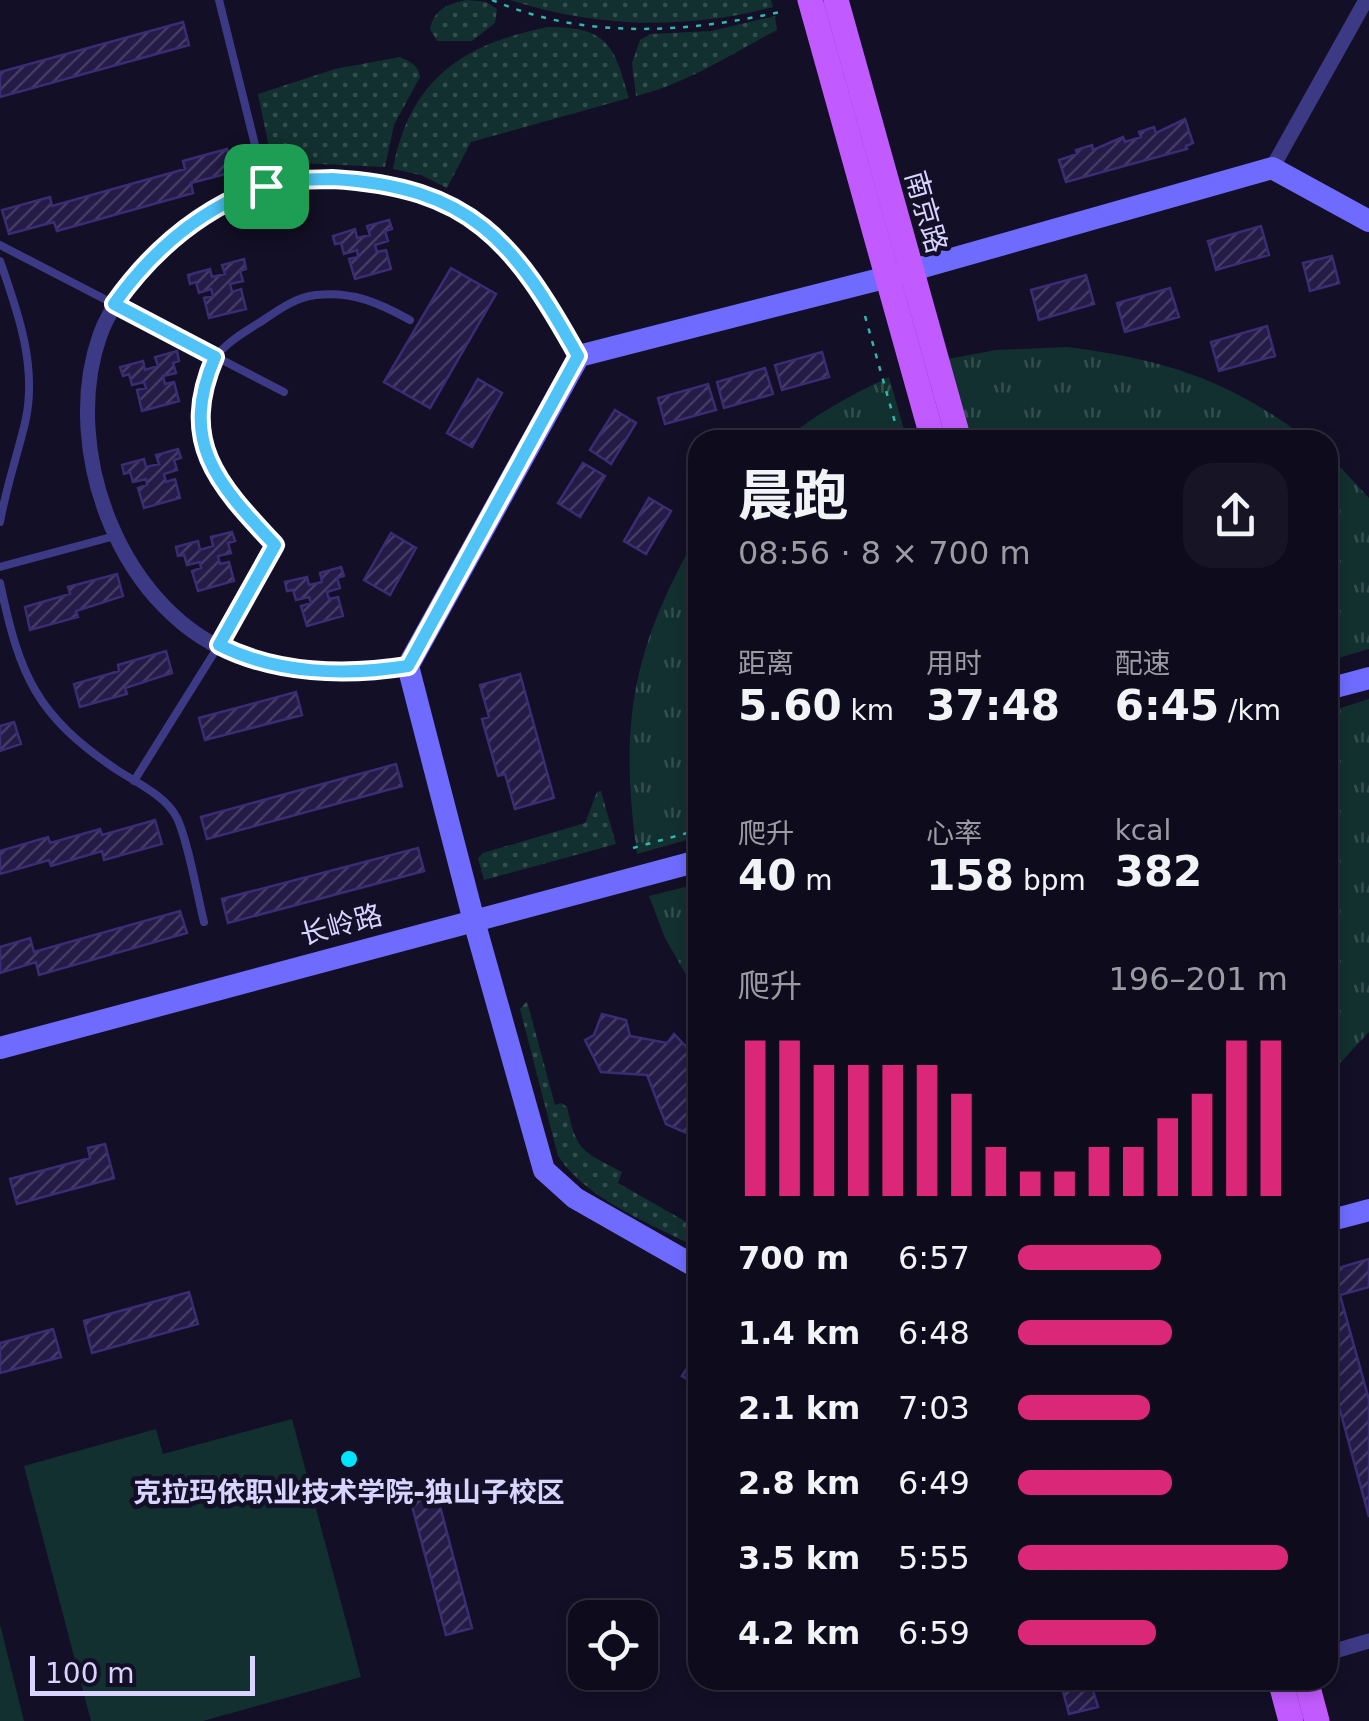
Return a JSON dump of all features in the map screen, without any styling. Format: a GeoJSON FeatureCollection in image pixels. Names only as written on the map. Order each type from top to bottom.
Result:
{"type":"FeatureCollection","features":[{"type":"Feature","properties":{"kind":"main road","name":"南京路"},"geometry":{"type":"LineString","coordinates":[[810,0],[955,430]]}},
{"type":"Feature","properties":{"kind":"main road","name":"南京路"},"geometry":{"type":"LineString","coordinates":[[836,0],[900,273],[930,430]]}},
{"type":"Feature","properties":{"kind":"main road"},"geometry":{"type":"LineString","coordinates":[[1283,1690],[1291,1721]]}},
{"type":"Feature","properties":{"kind":"main road"},"geometry":{"type":"LineString","coordinates":[[1309,1690],[1317,1721]]}},
{"type":"Feature","properties":{"kind":"street"},"geometry":{"type":"LineString","coordinates":[[1272,168],[1366,0]]}},
{"type":"Feature","properties":{"kind":"street"},"geometry":{"type":"LineString","coordinates":[[688,1262],[576,1198],[544,1170],[408,666],[578,356],[900,273],[1272,168],[1369,222]]}},
{"type":"Feature","properties":{"kind":"street"},"geometry":{"type":"LineString","coordinates":[[408,666],[374,672],[290,668],[242,657],[205,638],[170,610],[138,575],[115,536],[98,490],[90,440],[90,388],[99,338],[114,304],[138,271],[164,246],[208,214],[266,186],[295,180],[374,181],[440,198],[471,216],[528,276],[578,356]]}},
{"type":"Feature","properties":{"kind":"street"},"geometry":{"type":"LineString","coordinates":[[1338,686],[1369,678]]}},
{"type":"Feature","properties":{"kind":"street","name":"长岭路"},"geometry":{"type":"LineString","coordinates":[[0,1048],[688,864]]}},
{"type":"Feature","properties":{"kind":"street"},"geometry":{"type":"LineString","coordinates":[[1338,1218],[1369,1210]]}},
{"type":"Feature","properties":{"kind":"street"},"geometry":{"type":"LineString","coordinates":[[1338,1650],[1369,1641]]}},
{"type":"Feature","properties":{"kind":"lane"},"geometry":{"type":"LineString","coordinates":[[218,0],[266,186]]}},
{"type":"Feature","properties":{"kind":"lane"},"geometry":{"type":"LineString","coordinates":[[0,245],[284,392]]}},
{"type":"Feature","properties":{"kind":"lane"},"geometry":{"type":"LineString","coordinates":[[0,261],[19,315],[29,372],[26,420],[10,470],[0,522]]}},
{"type":"Feature","properties":{"kind":"lane"},"geometry":{"type":"LineString","coordinates":[[134,782],[219,645],[275,545],[214,475],[203,446],[203,385],[215,357],[285,306],[313,295],[347,294],[372,299],[410,320]]}},
{"type":"Feature","properties":{"kind":"lane"},"geometry":{"type":"LineString","coordinates":[[0,567],[115,536]]}},
{"type":"Feature","properties":{"kind":"lane"},"geometry":{"type":"LineString","coordinates":[[0,583],[25,675],[52,717],[85,748],[158,797],[176,816],[204,922]]}},
{"type":"Feature","properties":{"kind":"path"},"geometry":{"type":"LineString","coordinates":[[492,0],[538,16],[629,31],[727,24],[780,12]]}},
{"type":"Feature","properties":{"kind":"path"},"geometry":{"type":"LineString","coordinates":[[866,316],[897,430]]}},
{"type":"Feature","properties":{"kind":"path"},"geometry":{"type":"LineString","coordinates":[[633,848],[688,833]]}},
{"type":"Feature","properties":{"kind":"green space"},"geometry":{"type":"Polygon","coordinates":[[[468,0],[486,2],[497,9],[495,23],[472,41],[437,41],[430,29],[435,16],[449,5],[468,0]]]}},
{"type":"Feature","properties":{"kind":"green space"},"geometry":{"type":"Polygon","coordinates":[[[510,0],[771,0],[773,7],[708,20],[642,23],[575,16],[510,0]]]}},
{"type":"Feature","properties":{"kind":"green space"},"geometry":{"type":"Polygon","coordinates":[[[775,16],[777,30],[690,76],[636,96],[632,63],[640,40],[650,34],[711,31],[775,16]]]}},
{"type":"Feature","properties":{"kind":"green space"},"geometry":{"type":"Polygon","coordinates":[[[548,27],[596,35],[613,52],[629,98],[471,142],[447,188],[421,175],[393,169],[412,111],[445,71],[490,44],[548,27]]]}},
{"type":"Feature","properties":{"kind":"green space"},"geometry":{"type":"Polygon","coordinates":[[[400,57],[416,67],[420,77],[394,125],[385,167],[277,162],[270,152],[258,94],[335,69],[400,57]]]}},
{"type":"Feature","properties":{"kind":"green space"},"geometry":{"type":"Polygon","coordinates":[[[1067,347],[1166,366],[1223,387],[1295,430],[964,430],[942,360],[996,350],[1067,347]]]}},
{"type":"Feature","properties":{"kind":"green space"},"geometry":{"type":"Polygon","coordinates":[[[889,377],[904,430],[798,430],[835,405],[889,377]]]}},
{"type":"Feature","properties":{"kind":"green space"},"geometry":{"type":"Polygon","coordinates":[[[1338,465],[1369,498],[1369,649],[1338,658],[1338,465]]]}},
{"type":"Feature","properties":{"kind":"green space"},"geometry":{"type":"Polygon","coordinates":[[[688,552],[688,840],[637,854],[630,765],[636,688],[645,652],[688,552]]]}},
{"type":"Feature","properties":{"kind":"green space"},"geometry":{"type":"Polygon","coordinates":[[[1369,699],[1369,1032],[1338,1065],[1338,709],[1369,699]]]}},
{"type":"Feature","properties":{"kind":"green space"},"geometry":{"type":"Polygon","coordinates":[[[601,791],[616,844],[484,880],[478,858],[483,853],[585,823],[597,792],[601,791]]]}},
{"type":"Feature","properties":{"kind":"green space"},"geometry":{"type":"Polygon","coordinates":[[[688,886],[688,978],[665,938],[649,896],[688,886]]]}},
{"type":"Feature","properties":{"kind":"green space"},"geometry":{"type":"Polygon","coordinates":[[[527,1001],[555,1105],[567,1107],[578,1142],[590,1154],[622,1172],[618,1183],[688,1223],[688,1244],[603,1198],[558,1156],[520,1009],[527,1001]]]}},
{"type":"Feature","properties":{"kind":"green space"},"geometry":{"type":"Polygon","coordinates":[[[292,1419],[361,1677],[203,1721],[91,1721],[24,1466],[156,1429],[163,1454],[292,1419]]]}},
{"type":"Feature","properties":{"kind":"green space"},"geometry":{"type":"Polygon","coordinates":[[[0,1624],[24,1721],[0,1721],[0,1624]]]}},
{"type":"Feature","properties":{"kind":"building"},"geometry":{"type":"Polygon","coordinates":[[[183,22],[189,45],[0,97],[0,72],[183,22]]]}},
{"type":"Feature","properties":{"kind":"building"},"geometry":{"type":"Polygon","coordinates":[[[1185,119],[1193,143],[1187,149],[1066,182],[1059,160],[1077,154],[1076,150],[1092,145],[1093,150],[1123,137],[1125,142],[1141,137],[1139,132],[1154,127],[1156,133],[1185,119]]]}},
{"type":"Feature","properties":{"kind":"building"},"geometry":{"type":"Polygon","coordinates":[[[227,149],[233,172],[191,183],[193,193],[57,231],[54,222],[9,234],[2,210],[50,197],[52,206],[185,169],[183,161],[227,149]]]}},
{"type":"Feature","properties":{"kind":"building"},"geometry":{"type":"Polygon","coordinates":[[[389,220],[392,229],[385,231],[388,241],[375,245],[377,252],[386,250],[391,269],[355,279],[349,259],[358,257],[357,250],[344,254],[341,243],[335,244],[333,236],[355,229],[357,238],[370,235],[367,226],[389,220]]]}},
{"type":"Feature","properties":{"kind":"building"},"geometry":{"type":"Polygon","coordinates":[[[1261,226],[1269,255],[1216,270],[1208,241],[1261,226]]]}},
{"type":"Feature","properties":{"kind":"building"},"geometry":{"type":"Polygon","coordinates":[[[1332,256],[1339,283],[1310,291],[1303,263],[1332,256]]]}},
{"type":"Feature","properties":{"kind":"building"},"geometry":{"type":"Polygon","coordinates":[[[244,259],[246,269],[240,271],[243,281],[230,284],[232,292],[241,289],[246,309],[209,318],[204,298],[213,296],[211,289],[199,293],[196,282],[190,284],[188,275],[210,269],[212,277],[225,274],[222,265],[244,259]]]}},
{"type":"Feature","properties":{"kind":"building"},"geometry":{"type":"Polygon","coordinates":[[[451,268],[496,294],[430,408],[384,382],[451,268]]]}},
{"type":"Feature","properties":{"kind":"building"},"geometry":{"type":"Polygon","coordinates":[[[1086,275],[1094,304],[1039,320],[1031,290],[1086,275]]]}},
{"type":"Feature","properties":{"kind":"building"},"geometry":{"type":"Polygon","coordinates":[[[1170,288],[1179,317],[1125,332],[1117,303],[1170,288]]]}},
{"type":"Feature","properties":{"kind":"building"},"geometry":{"type":"Polygon","coordinates":[[[1267,326],[1275,356],[1219,371],[1211,342],[1267,326]]]}},
{"type":"Feature","properties":{"kind":"building"},"geometry":{"type":"Polygon","coordinates":[[[177,351],[179,361],[173,363],[176,373],[163,376],[165,384],[174,382],[179,401],[142,411],[137,390],[146,388],[144,382],[132,385],[129,374],[123,376],[120,367],[143,361],[145,370],[158,366],[155,357],[177,351]]]}},
{"type":"Feature","properties":{"kind":"building"},"geometry":{"type":"Polygon","coordinates":[[[822,352],[829,377],[782,390],[775,365],[822,352]]]}},
{"type":"Feature","properties":{"kind":"building"},"geometry":{"type":"Polygon","coordinates":[[[765,368],[773,394],[724,408],[717,382],[765,368]]]}},
{"type":"Feature","properties":{"kind":"building"},"geometry":{"type":"Polygon","coordinates":[[[478,379],[502,393],[472,447],[447,433],[478,379]]]}},
{"type":"Feature","properties":{"kind":"building"},"geometry":{"type":"Polygon","coordinates":[[[708,384],[716,410],[665,424],[658,398],[708,384]]]}},
{"type":"Feature","properties":{"kind":"building"},"geometry":{"type":"Polygon","coordinates":[[[615,410],[636,423],[611,464],[590,450],[615,410]]]}},
{"type":"Feature","properties":{"kind":"building"},"geometry":{"type":"Polygon","coordinates":[[[178,449],[181,458],[174,460],[177,470],[164,474],[166,482],[175,479],[180,498],[144,508],[138,488],[147,485],[146,479],[133,482],[130,472],[124,474],[122,465],[144,459],[146,467],[159,464],[156,455],[178,449]]]}},
{"type":"Feature","properties":{"kind":"building"},"geometry":{"type":"Polygon","coordinates":[[[583,463],[605,476],[580,517],[558,503],[583,463]]]}},
{"type":"Feature","properties":{"kind":"building"},"geometry":{"type":"Polygon","coordinates":[[[649,498],[671,511],[646,554],[624,541],[649,498]]]}},
{"type":"Feature","properties":{"kind":"building"},"geometry":{"type":"Polygon","coordinates":[[[232,532],[235,541],[228,543],[231,553],[218,556],[220,564],[229,562],[234,581],[198,591],[192,571],[201,568],[200,562],[187,565],[176,547],[198,541],[200,550],[213,546],[211,537],[232,532]]]}},
{"type":"Feature","properties":{"kind":"building"},"geometry":{"type":"Polygon","coordinates":[[[391,533],[416,548],[390,595],[364,580],[391,533]]]}},
{"type":"Feature","properties":{"kind":"building"},"geometry":{"type":"Polygon","coordinates":[[[341,567],[344,576],[337,578],[340,588],[327,592],[329,599],[338,597],[343,616],[307,626],[301,606],[311,603],[309,597],[296,600],[285,582],[307,577],[309,585],[322,582],[320,573],[341,567]]]}},
{"type":"Feature","properties":{"kind":"building"},"geometry":{"type":"Polygon","coordinates":[[[117,574],[123,596],[76,611],[78,617],[30,630],[25,607],[70,594],[68,587],[117,574]]]}},
{"type":"Feature","properties":{"kind":"building"},"geometry":{"type":"Polygon","coordinates":[[[166,651],[172,673],[125,688],[127,694],[80,707],[74,684],[119,671],[118,665],[166,651]]]}},
{"type":"Feature","properties":{"kind":"building"},"geometry":{"type":"Polygon","coordinates":[[[520,674],[554,798],[515,809],[505,774],[498,776],[482,719],[489,717],[480,685],[520,674]]]}},
{"type":"Feature","properties":{"kind":"building"},"geometry":{"type":"Polygon","coordinates":[[[296,692],[302,715],[205,740],[199,718],[296,692]]]}},
{"type":"Feature","properties":{"kind":"building"},"geometry":{"type":"Polygon","coordinates":[[[14,722],[21,744],[0,751],[0,726],[14,722]]]}},
{"type":"Feature","properties":{"kind":"building"},"geometry":{"type":"Polygon","coordinates":[[[396,764],[402,786],[207,839],[201,817],[396,764]]]}},
{"type":"Feature","properties":{"kind":"building"},"geometry":{"type":"Polygon","coordinates":[[[155,820],[162,844],[104,860],[102,851],[51,866],[49,860],[0,874],[0,851],[48,837],[50,843],[100,829],[102,835],[155,820]]]}},
{"type":"Feature","properties":{"kind":"building"},"geometry":{"type":"Polygon","coordinates":[[[418,848],[424,871],[228,923],[222,899],[418,848]]]}},
{"type":"Feature","properties":{"kind":"building"},"geometry":{"type":"Polygon","coordinates":[[[180,911],[187,933],[39,975],[36,962],[0,973],[0,947],[30,938],[34,952],[180,911]]]}},
{"type":"Feature","properties":{"kind":"building"},"geometry":{"type":"Polygon","coordinates":[[[602,1014],[626,1020],[630,1036],[667,1043],[674,1034],[688,1049],[688,1134],[666,1124],[647,1075],[601,1072],[585,1040],[594,1035],[602,1014]]]}},
{"type":"Feature","properties":{"kind":"building"},"geometry":{"type":"Polygon","coordinates":[[[105,1144],[114,1178],[17,1204],[10,1179],[90,1158],[88,1148],[105,1144]]]}},
{"type":"Feature","properties":{"kind":"building"},"geometry":{"type":"Polygon","coordinates":[[[1369,1259],[1369,1287],[1340,1295],[1369,1400],[1369,1517],[1338,1403],[1338,1268],[1369,1259]]]}},
{"type":"Feature","properties":{"kind":"building"},"geometry":{"type":"Polygon","coordinates":[[[189,1292],[198,1324],[92,1353],[84,1321],[189,1292]]]}},
{"type":"Feature","properties":{"kind":"building"},"geometry":{"type":"Polygon","coordinates":[[[53,1329],[61,1357],[0,1373],[0,1343],[53,1329]]]}},
{"type":"Feature","properties":{"kind":"building"},"geometry":{"type":"Polygon","coordinates":[[[436,1491],[472,1628],[446,1635],[410,1498],[436,1491]]]}},
{"type":"Feature","properties":{"kind":"building"},"geometry":{"type":"Polygon","coordinates":[[[1063,1690],[1093,1690],[1098,1707],[1069,1714],[1063,1690]]]}},
{"type":"Feature","properties":{"kind":"place","name":"克拉玛依职业技术学院-独山子校区"},"geometry":{"type":"Point","coordinates":[349,1459]}},
{"type":"Feature","properties":{"kind":"route"},"geometry":{"type":"LineString","coordinates":[[295,180],[374,181],[440,198],[471,216],[498,241],[554,312],[578,356],[408,666],[374,672],[290,668],[242,657],[219,645],[275,545],[214,475],[203,446],[203,385],[215,357],[114,304],[138,271],[192,224],[266,186],[295,180]]}}]}
